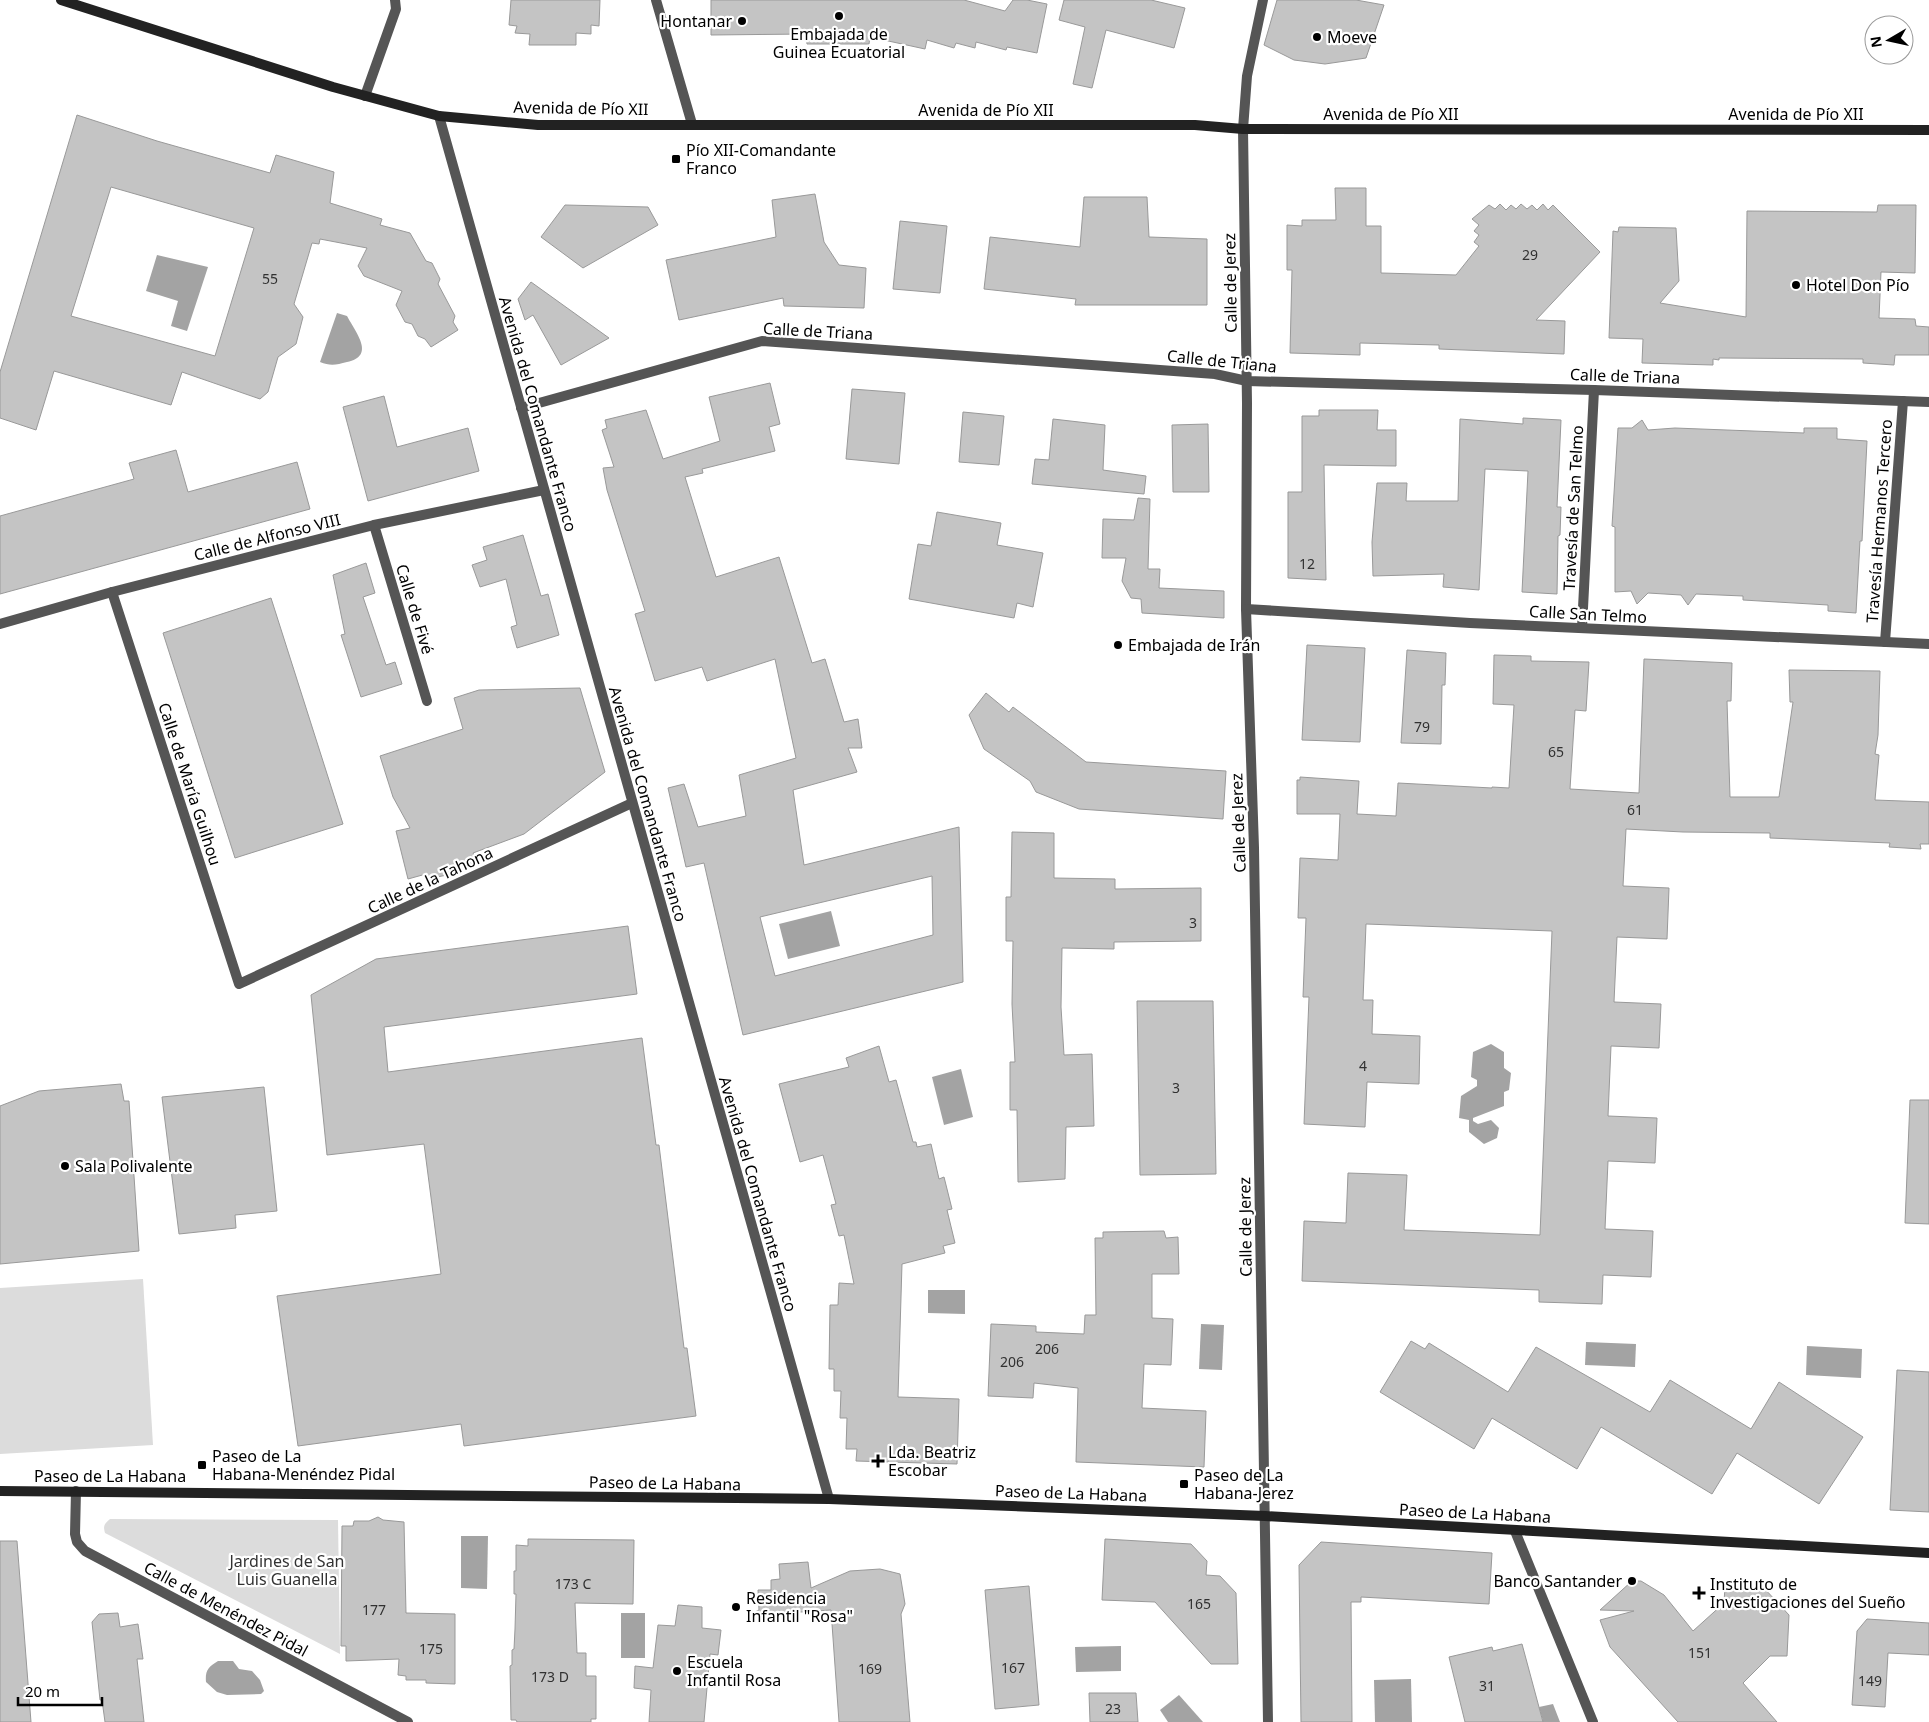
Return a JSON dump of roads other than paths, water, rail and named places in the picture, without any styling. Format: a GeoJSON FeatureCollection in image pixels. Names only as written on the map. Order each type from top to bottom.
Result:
{"type":"FeatureCollection","features":[{"type":"Feature","properties":{"kind":"street","name":"Avenida de Pío XII"},"geometry":{"type":"LineString","coordinates":[[60,0],[365,96],[439,116],[538,125],[1185,125],[1243,129],[1929,130]]}},
{"type":"Feature","properties":{"kind":"street"},"geometry":{"type":"LineString","coordinates":[[365,96],[396,9],[395,0]]}},
{"type":"Feature","properties":{"kind":"street"},"geometry":{"type":"LineString","coordinates":[[656,0],[692,124]]}},
{"type":"Feature","properties":{"kind":"street","name":"Calle de Jerez"},"geometry":{"type":"LineString","coordinates":[[1263,0],[1247,76],[1243,129],[1247,381],[1246,609],[1254,848],[1268,1722]]}},
{"type":"Feature","properties":{"kind":"street","name":"Avenida del Comandante Franco"},"geometry":{"type":"LineString","coordinates":[[439,116],[829,1499]]}},
{"type":"Feature","properties":{"kind":"street","name":"Calle de Triana"},"geometry":{"type":"LineString","coordinates":[[521,408],[762,341],[1215,374],[1247,381],[1594,390],[1929,402]]}},
{"type":"Feature","properties":{"kind":"street","name":"Travesía de San Telmo"},"geometry":{"type":"LineString","coordinates":[[1582,628],[1594,390]]}},
{"type":"Feature","properties":{"kind":"street","name":"Travesía Hermanos Tercero"},"geometry":{"type":"LineString","coordinates":[[1885,642],[1902,401]]}},
{"type":"Feature","properties":{"kind":"street","name":"Calle de Alfonso VIII"},"geometry":{"type":"LineString","coordinates":[[0,624],[112,592],[374,524],[544,490]]}},
{"type":"Feature","properties":{"kind":"street","name":"Calle de Fivé"},"geometry":{"type":"LineString","coordinates":[[374,524],[427,701]]}},
{"type":"Feature","properties":{"kind":"street","name":"Calle de María Guilhou"},"geometry":{"type":"LineString","coordinates":[[112,592],[239,984]]}},
{"type":"Feature","properties":{"kind":"street","name":"Calle San Telmo"},"geometry":{"type":"LineString","coordinates":[[1246,609],[1470,623],[1929,644]]}},
{"type":"Feature","properties":{"kind":"street","name":"Calle de la Tahona"},"geometry":{"type":"LineString","coordinates":[[239,984],[632,803]]}},
{"type":"Feature","properties":{"kind":"street","name":"Paseo de La Habana"},"geometry":{"type":"LineString","coordinates":[[0,1491],[829,1499],[1265,1516],[1929,1553]]}},
{"type":"Feature","properties":{"kind":"street","name":"Calle de Menéndez Pidal"},"geometry":{"type":"LineString","coordinates":[[76,1491],[75,1534],[77,1542],[84,1551],[408,1722]]}},
{"type":"Feature","properties":{"kind":"street"},"geometry":{"type":"LineString","coordinates":[[1515,1531],[1593,1722]]}},
{"type":"Feature","properties":{"kind":"place","name":"Embajada de Guinea Ecuatorial"},"geometry":{"type":"Point","coordinates":[839,16]}},
{"type":"Feature","properties":{"kind":"place","name":"Hontanar"},"geometry":{"type":"Point","coordinates":[742,21]}},
{"type":"Feature","properties":{"kind":"place","name":"Moeve"},"geometry":{"type":"Point","coordinates":[1317,37]}},
{"type":"Feature","properties":{"kind":"place","name":"Pío XII-Comandante Franco"},"geometry":{"type":"Point","coordinates":[676,159]}},
{"type":"Feature","properties":{"kind":"place","name":"Hotel Don Pío"},"geometry":{"type":"Point","coordinates":[1796,285]}},
{"type":"Feature","properties":{"kind":"place","name":"Embajada de Irán"},"geometry":{"type":"Point","coordinates":[1118,645]}},
{"type":"Feature","properties":{"kind":"place","name":"Sala Polivalente"},"geometry":{"type":"Point","coordinates":[65,1166]}},
{"type":"Feature","properties":{"kind":"place","name":"Lda. Beatriz Escobar"},"geometry":{"type":"Point","coordinates":[878,1461]}},
{"type":"Feature","properties":{"kind":"place","name":"Paseo de La Habana-Menéndez Pidal"},"geometry":{"type":"Point","coordinates":[202,1465]}},
{"type":"Feature","properties":{"kind":"place","name":"Paseo de La Habana-Jerez"},"geometry":{"type":"Point","coordinates":[1184,1484]}},
{"type":"Feature","properties":{"kind":"place","name":"Banco Santander"},"geometry":{"type":"Point","coordinates":[1632,1581]}},
{"type":"Feature","properties":{"kind":"place","name":"Instituto de Investigaciones del Sueño"},"geometry":{"type":"Point","coordinates":[1699,1593]}},
{"type":"Feature","properties":{"kind":"place","name":"Residencia Infantil \"Rosa\""},"geometry":{"type":"Point","coordinates":[736,1607]}},
{"type":"Feature","properties":{"kind":"place","name":"Escuela Infantil Rosa"},"geometry":{"type":"Point","coordinates":[677,1671]}},
{"type":"Feature","properties":{"kind":"park label","name":"Jardines de San Luis Guanella"},"geometry":{"type":"Point","coordinates":[287,1570]}}]}
